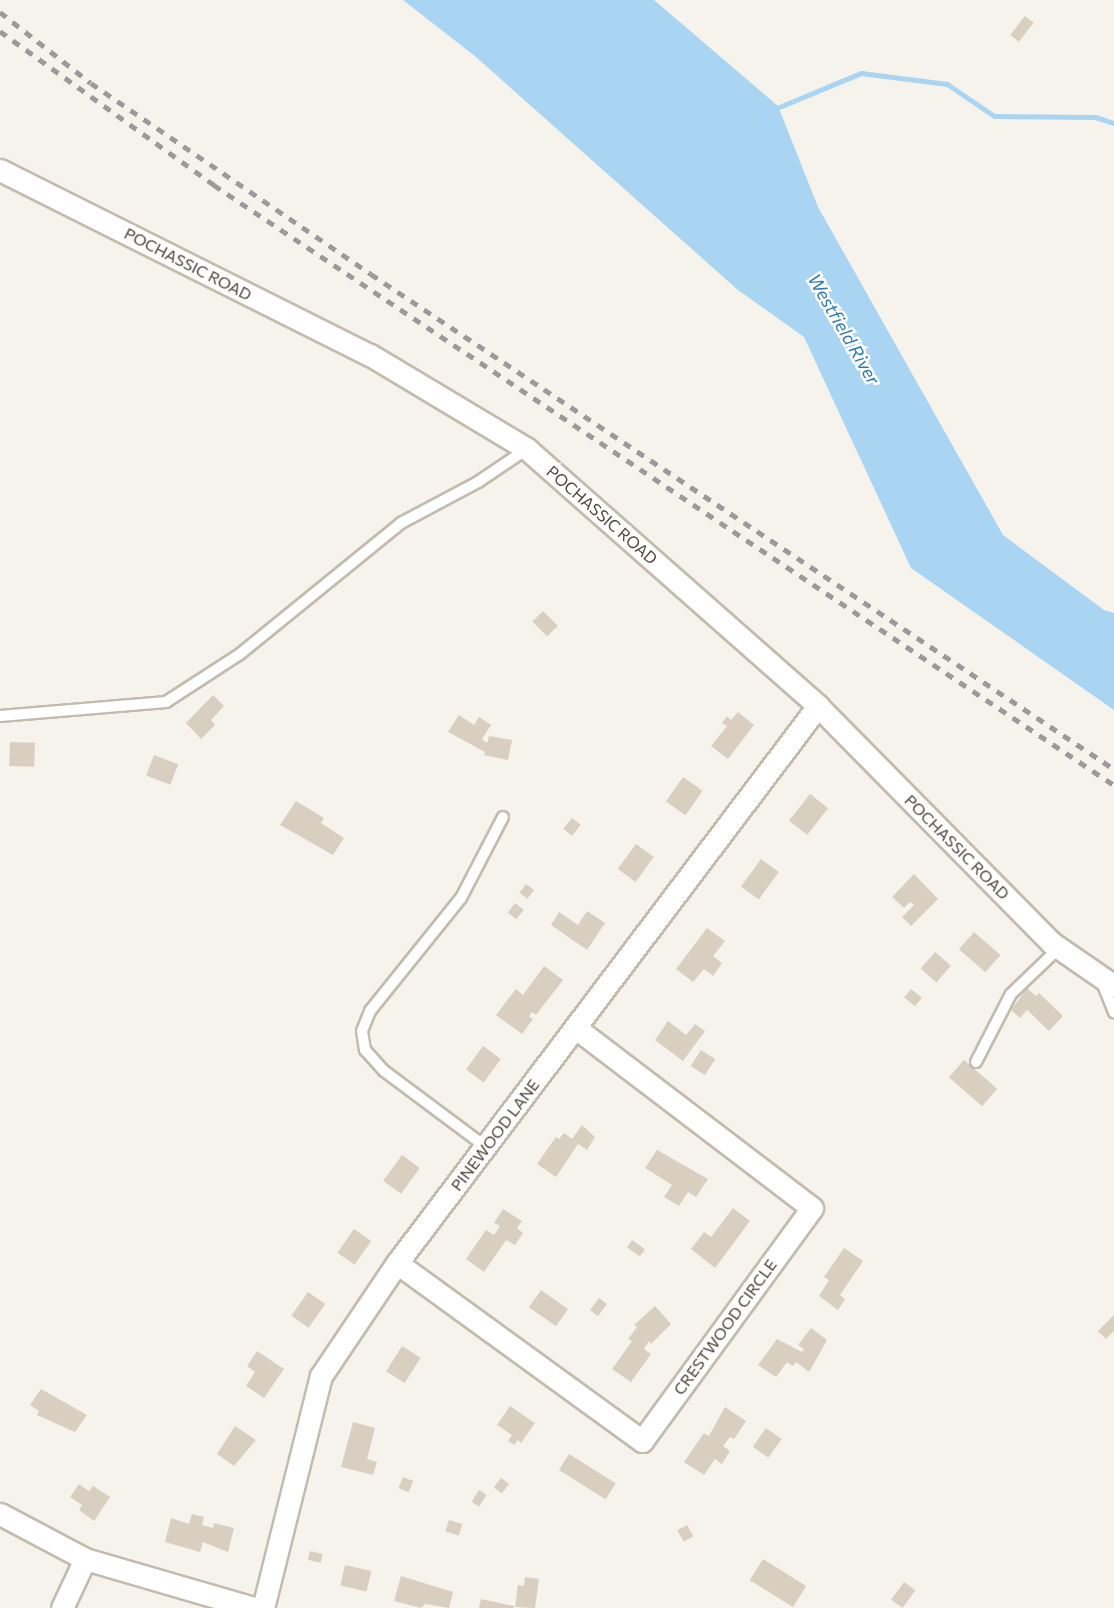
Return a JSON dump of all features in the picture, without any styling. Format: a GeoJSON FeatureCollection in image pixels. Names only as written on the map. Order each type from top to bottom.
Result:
{"type":"FeatureCollection","features":[{"type":"Feature","properties":{"kind":"street","name":"POCHASSIC ROAD"},"geometry":{"type":"LineString","coordinates":[[0,170],[370,356],[527,449],[818,706],[1059,948],[1107,982]]}},
{"type":"Feature","properties":{"kind":"street","name":"PINEWOOD LANE"},"geometry":{"type":"LineString","coordinates":[[263,1608],[321,1376],[397,1263],[818,706]]}},
{"type":"Feature","properties":{"kind":"street","name":"CRESTWOOD CIRCLE"},"geometry":{"type":"LineString","coordinates":[[397,1263],[642,1441],[812,1208],[576,1028]]}},
{"type":"Feature","properties":{"kind":"street"},"geometry":{"type":"LineString","coordinates":[[0,1514],[85,1559],[254,1608]]}},
{"type":"Feature","properties":{"kind":"street"},"geometry":{"type":"LineString","coordinates":[[62,1608],[85,1559]]}},
{"type":"Feature","properties":{"kind":"lane"},"geometry":{"type":"LineString","coordinates":[[0,716],[166,702],[240,654],[401,523],[478,482],[527,449]]}},
{"type":"Feature","properties":{"kind":"lane"},"geometry":{"type":"LineString","coordinates":[[486,1147],[384,1071],[365,1050],[362,1031],[370,1011],[461,898],[503,817]]}},
{"type":"Feature","properties":{"kind":"lane"},"geometry":{"type":"LineString","coordinates":[[976,1062],[1005,1002],[1059,948]]}},
{"type":"Feature","properties":{"kind":"lane"},"geometry":{"type":"LineString","coordinates":[[1107,982],[1114,1013]]}},
{"type":"Feature","properties":{"kind":"water","name":"Westfield River"},"geometry":{"type":"Polygon","coordinates":[[[403,0],[654,0],[778,106],[818,207],[1003,535],[1104,610],[1114,613],[1114,710],[911,568],[804,337],[738,290],[476,57],[403,0]]]}},
{"type":"Feature","properties":{"kind":"building"},"geometry":{"type":"Polygon","coordinates":[[[1025,16],[1034,23],[1019,42],[1010,35],[1025,16]]]}},
{"type":"Feature","properties":{"kind":"building"},"geometry":{"type":"Polygon","coordinates":[[[543,611],[558,626],[547,636],[532,622],[543,611]]]}},
{"type":"Feature","properties":{"kind":"building"},"geometry":{"type":"Polygon","coordinates":[[[213,695],[224,706],[211,720],[215,725],[201,739],[186,723],[213,695]]]}},
{"type":"Feature","properties":{"kind":"building"},"geometry":{"type":"Polygon","coordinates":[[[738,712],[754,725],[728,759],[711,746],[727,726],[722,723],[727,716],[731,720],[738,712]]]}},
{"type":"Feature","properties":{"kind":"building"},"geometry":{"type":"Polygon","coordinates":[[[459,715],[474,725],[479,717],[491,725],[482,739],[487,743],[489,736],[512,740],[508,760],[484,755],[485,752],[448,732],[459,715]]]}},
{"type":"Feature","properties":{"kind":"building"},"geometry":{"type":"Polygon","coordinates":[[[10,742],[35,743],[34,767],[9,766],[10,742]]]}},
{"type":"Feature","properties":{"kind":"building"},"geometry":{"type":"Polygon","coordinates":[[[154,755],[178,764],[170,785],[146,776],[154,755]]]}},
{"type":"Feature","properties":{"kind":"building"},"geometry":{"type":"Polygon","coordinates":[[[683,777],[703,791],[685,815],[666,802],[683,777]]]}},
{"type":"Feature","properties":{"kind":"building"},"geometry":{"type":"Polygon","coordinates":[[[810,794],[828,808],[807,835],[789,821],[810,794]]]}},
{"type":"Feature","properties":{"kind":"building"},"geometry":{"type":"Polygon","coordinates":[[[296,801],[324,818],[321,823],[344,838],[333,855],[280,825],[296,801]]]}},
{"type":"Feature","properties":{"kind":"building"},"geometry":{"type":"Polygon","coordinates":[[[572,818],[581,825],[572,836],[563,829],[572,818]]]}},
{"type":"Feature","properties":{"kind":"building"},"geometry":{"type":"Polygon","coordinates":[[[636,844],[654,857],[636,882],[618,869],[636,844]]]}},
{"type":"Feature","properties":{"kind":"building"},"geometry":{"type":"Polygon","coordinates":[[[761,859],[779,872],[759,899],[741,887],[761,859]]]}},
{"type":"Feature","properties":{"kind":"building"},"geometry":{"type":"Polygon","coordinates":[[[914,874],[938,899],[911,926],[902,917],[914,905],[910,902],[904,908],[892,897],[914,874]]]}},
{"type":"Feature","properties":{"kind":"building"},"geometry":{"type":"Polygon","coordinates":[[[526,884],[534,890],[527,899],[519,893],[526,884]]]}},
{"type":"Feature","properties":{"kind":"building"},"geometry":{"type":"Polygon","coordinates":[[[515,903],[524,910],[516,919],[508,912],[515,903]]]}},
{"type":"Feature","properties":{"kind":"building"},"geometry":{"type":"Polygon","coordinates":[[[587,911],[605,923],[587,950],[551,925],[559,912],[578,925],[587,911]]]}},
{"type":"Feature","properties":{"kind":"building"},"geometry":{"type":"Polygon","coordinates":[[[707,928],[725,941],[713,956],[722,963],[713,976],[704,969],[693,982],[676,969],[707,928]]]}},
{"type":"Feature","properties":{"kind":"building"},"geometry":{"type":"Polygon","coordinates":[[[974,932],[1000,955],[985,972],[959,949],[974,932]]]}},
{"type":"Feature","properties":{"kind":"building"},"geometry":{"type":"Polygon","coordinates":[[[935,952],[951,966],[936,982],[921,969],[935,952]]]}},
{"type":"Feature","properties":{"kind":"building"},"geometry":{"type":"Polygon","coordinates":[[[544,966],[563,980],[536,1015],[532,1012],[529,1016],[533,1019],[522,1034],[496,1015],[516,989],[523,995],[544,966]]]}},
{"type":"Feature","properties":{"kind":"building"},"geometry":{"type":"Polygon","coordinates":[[[1027,988],[1036,996],[1039,993],[1063,1016],[1049,1031],[1027,1010],[1020,1018],[1011,1010],[1027,988]]]}},
{"type":"Feature","properties":{"kind":"building"},"geometry":{"type":"Polygon","coordinates":[[[911,989],[922,998],[915,1006],[904,998],[911,989]]]}},
{"type":"Feature","properties":{"kind":"building"},"geometry":{"type":"Polygon","coordinates":[[[668,1021],[686,1035],[695,1024],[705,1031],[683,1061],[655,1040],[668,1021]]]}},
{"type":"Feature","properties":{"kind":"building"},"geometry":{"type":"Polygon","coordinates":[[[483,1046],[501,1059],[484,1082],[466,1069],[483,1046]]]}},
{"type":"Feature","properties":{"kind":"building"},"geometry":{"type":"Polygon","coordinates":[[[701,1050],[715,1059],[705,1075],[691,1066],[701,1050]]]}},
{"type":"Feature","properties":{"kind":"building"},"geometry":{"type":"Polygon","coordinates":[[[964,1060],[997,1089],[982,1106],[949,1077],[964,1060]]]}},
{"type":"Feature","properties":{"kind":"building"},"geometry":{"type":"Polygon","coordinates":[[[582,1125],[595,1137],[587,1150],[578,1144],[556,1177],[537,1164],[556,1137],[559,1139],[564,1133],[572,1139],[582,1125]]]}},
{"type":"Feature","properties":{"kind":"building"},"geometry":{"type":"Polygon","coordinates":[[[657,1150],[708,1179],[696,1197],[688,1192],[679,1206],[664,1197],[672,1185],[645,1168],[657,1150]]]}},
{"type":"Feature","properties":{"kind":"building"},"geometry":{"type":"Polygon","coordinates":[[[402,1155],[420,1168],[401,1194],[383,1181],[402,1155]]]}},
{"type":"Feature","properties":{"kind":"building"},"geometry":{"type":"Polygon","coordinates":[[[733,1208],[750,1221],[715,1268],[691,1249],[704,1232],[711,1237],[733,1208]]]}},
{"type":"Feature","properties":{"kind":"building"},"geometry":{"type":"Polygon","coordinates":[[[503,1209],[522,1221],[517,1228],[523,1233],[515,1245],[506,1240],[484,1272],[466,1259],[486,1230],[494,1235],[500,1226],[494,1223],[503,1209]]]}},
{"type":"Feature","properties":{"kind":"building"},"geometry":{"type":"Polygon","coordinates":[[[354,1229],[371,1241],[355,1265],[337,1253],[354,1229]]]}},
{"type":"Feature","properties":{"kind":"building"},"geometry":{"type":"Polygon","coordinates":[[[632,1240],[645,1249],[640,1257],[627,1247],[632,1240]]]}},
{"type":"Feature","properties":{"kind":"building"},"geometry":{"type":"Polygon","coordinates":[[[844,1248],[863,1261],[840,1295],[845,1299],[838,1310],[819,1296],[829,1280],[824,1277],[844,1248]]]}},
{"type":"Feature","properties":{"kind":"building"},"geometry":{"type":"Polygon","coordinates":[[[541,1290],[568,1309],[556,1326],[529,1307],[541,1290]]]}},
{"type":"Feature","properties":{"kind":"building"},"geometry":{"type":"Polygon","coordinates":[[[308,1292],[325,1304],[309,1328],[291,1316],[308,1292]]]}},
{"type":"Feature","properties":{"kind":"building"},"geometry":{"type":"Polygon","coordinates":[[[599,1298],[607,1304],[598,1316],[590,1310],[599,1298]]]}},
{"type":"Feature","properties":{"kind":"building"},"geometry":{"type":"Polygon","coordinates":[[[655,1306],[671,1324],[651,1344],[649,1341],[644,1349],[651,1354],[631,1382],[612,1369],[632,1341],[628,1339],[637,1327],[634,1325],[655,1306]]]}},
{"type":"Feature","properties":{"kind":"building"},"geometry":{"type":"Polygon","coordinates":[[[1114,1315],[1114,1331],[1106,1339],[1098,1331],[1114,1315]]]}},
{"type":"Feature","properties":{"kind":"building"},"geometry":{"type":"Polygon","coordinates":[[[811,1328],[827,1340],[809,1372],[796,1362],[793,1366],[787,1362],[776,1377],[758,1365],[777,1339],[802,1352],[804,1349],[798,1345],[811,1328]]]}},
{"type":"Feature","properties":{"kind":"building"},"geometry":{"type":"Polygon","coordinates":[[[402,1346],[421,1358],[405,1383],[386,1371],[402,1346]]]}},
{"type":"Feature","properties":{"kind":"building"},"geometry":{"type":"Polygon","coordinates":[[[257,1351],[284,1369],[264,1398],[246,1386],[255,1372],[247,1366],[257,1351]]]}},
{"type":"Feature","properties":{"kind":"building"},"geometry":{"type":"Polygon","coordinates":[[[41,1389],[87,1415],[75,1432],[37,1415],[39,1411],[30,1405],[41,1389]]]}},
{"type":"Feature","properties":{"kind":"building"},"geometry":{"type":"Polygon","coordinates":[[[510,1406],[535,1423],[521,1443],[518,1440],[514,1445],[508,1441],[512,1435],[497,1425],[510,1406]]]}},
{"type":"Feature","properties":{"kind":"building"},"geometry":{"type":"Polygon","coordinates":[[[725,1407],[746,1421],[734,1439],[730,1437],[723,1446],[730,1451],[722,1464],[715,1459],[704,1475],[684,1462],[704,1433],[709,1436],[725,1407]]]}},
{"type":"Feature","properties":{"kind":"building"},"geometry":{"type":"Polygon","coordinates":[[[353,1422],[375,1428],[367,1459],[377,1462],[373,1475],[341,1467],[353,1422]]]}},
{"type":"Feature","properties":{"kind":"building"},"geometry":{"type":"Polygon","coordinates":[[[235,1426],[256,1440],[234,1466],[217,1454],[235,1426]]]}},
{"type":"Feature","properties":{"kind":"building"},"geometry":{"type":"Polygon","coordinates":[[[766,1428],[782,1439],[768,1458],[753,1447],[766,1428]]]}},
{"type":"Feature","properties":{"kind":"building"},"geometry":{"type":"Polygon","coordinates":[[[569,1454],[616,1483],[606,1499],[559,1470],[569,1454]]]}},
{"type":"Feature","properties":{"kind":"building"},"geometry":{"type":"Polygon","coordinates":[[[403,1477],[413,1481],[409,1492],[399,1488],[403,1477]]]}},
{"type":"Feature","properties":{"kind":"building"},"geometry":{"type":"Polygon","coordinates":[[[501,1478],[509,1484],[502,1494],[494,1488],[501,1478]]]}},
{"type":"Feature","properties":{"kind":"building"},"geometry":{"type":"Polygon","coordinates":[[[79,1484],[89,1491],[93,1486],[110,1497],[94,1521],[79,1510],[82,1505],[70,1497],[79,1484]]]}},
{"type":"Feature","properties":{"kind":"building"},"geometry":{"type":"Polygon","coordinates":[[[479,1490],[487,1495],[479,1507],[472,1502],[479,1490]]]}},
{"type":"Feature","properties":{"kind":"building"},"geometry":{"type":"Polygon","coordinates":[[[192,1514],[204,1517],[202,1525],[213,1528],[214,1523],[234,1528],[228,1552],[203,1542],[200,1552],[165,1542],[171,1518],[189,1524],[192,1514]]]}},
{"type":"Feature","properties":{"kind":"building"},"geometry":{"type":"Polygon","coordinates":[[[449,1520],[462,1524],[459,1536],[445,1531],[449,1520]]]}},
{"type":"Feature","properties":{"kind":"building"},"geometry":{"type":"Polygon","coordinates":[[[687,1525],[693,1536],[684,1542],[677,1530],[687,1525]]]}},
{"type":"Feature","properties":{"kind":"building"},"geometry":{"type":"Polygon","coordinates":[[[310,1551],[323,1554],[321,1563],[308,1560],[310,1551]]]}},
{"type":"Feature","properties":{"kind":"building"},"geometry":{"type":"Polygon","coordinates":[[[763,1559],[806,1586],[793,1607],[750,1580],[763,1559]]]}},
{"type":"Feature","properties":{"kind":"building"},"geometry":{"type":"Polygon","coordinates":[[[345,1565],[371,1571],[367,1592],[340,1585],[345,1565]]]}},
{"type":"Feature","properties":{"kind":"building"},"geometry":{"type":"Polygon","coordinates":[[[401,1576],[453,1592],[449,1608],[425,1604],[421,1608],[394,1601],[401,1576]]]}},
{"type":"Feature","properties":{"kind":"building"},"geometry":{"type":"Polygon","coordinates":[[[525,1577],[539,1579],[535,1608],[515,1607],[518,1585],[524,1586],[525,1577]]]}},
{"type":"Feature","properties":{"kind":"building"},"geometry":{"type":"Polygon","coordinates":[[[904,1582],[915,1590],[902,1608],[891,1600],[904,1582]]]}},
{"type":"Feature","properties":{"kind":"building"},"geometry":{"type":"Polygon","coordinates":[[[481,1599],[514,1606],[514,1608],[479,1608],[481,1599]]]}},
{"type":"Feature","properties":{"kind":"waterway"},"geometry":{"type":"LineString","coordinates":[[772,110],[861,73],[947,84],[994,116],[1095,117],[1114,123]]}},
{"type":"Feature","properties":{"kind":"railway"},"geometry":{"type":"LineString","coordinates":[[0,12],[91,83],[371,274],[1114,769]]}},
{"type":"Feature","properties":{"kind":"railway"},"geometry":{"type":"LineString","coordinates":[[0,31],[214,185],[1114,785]]}}]}
